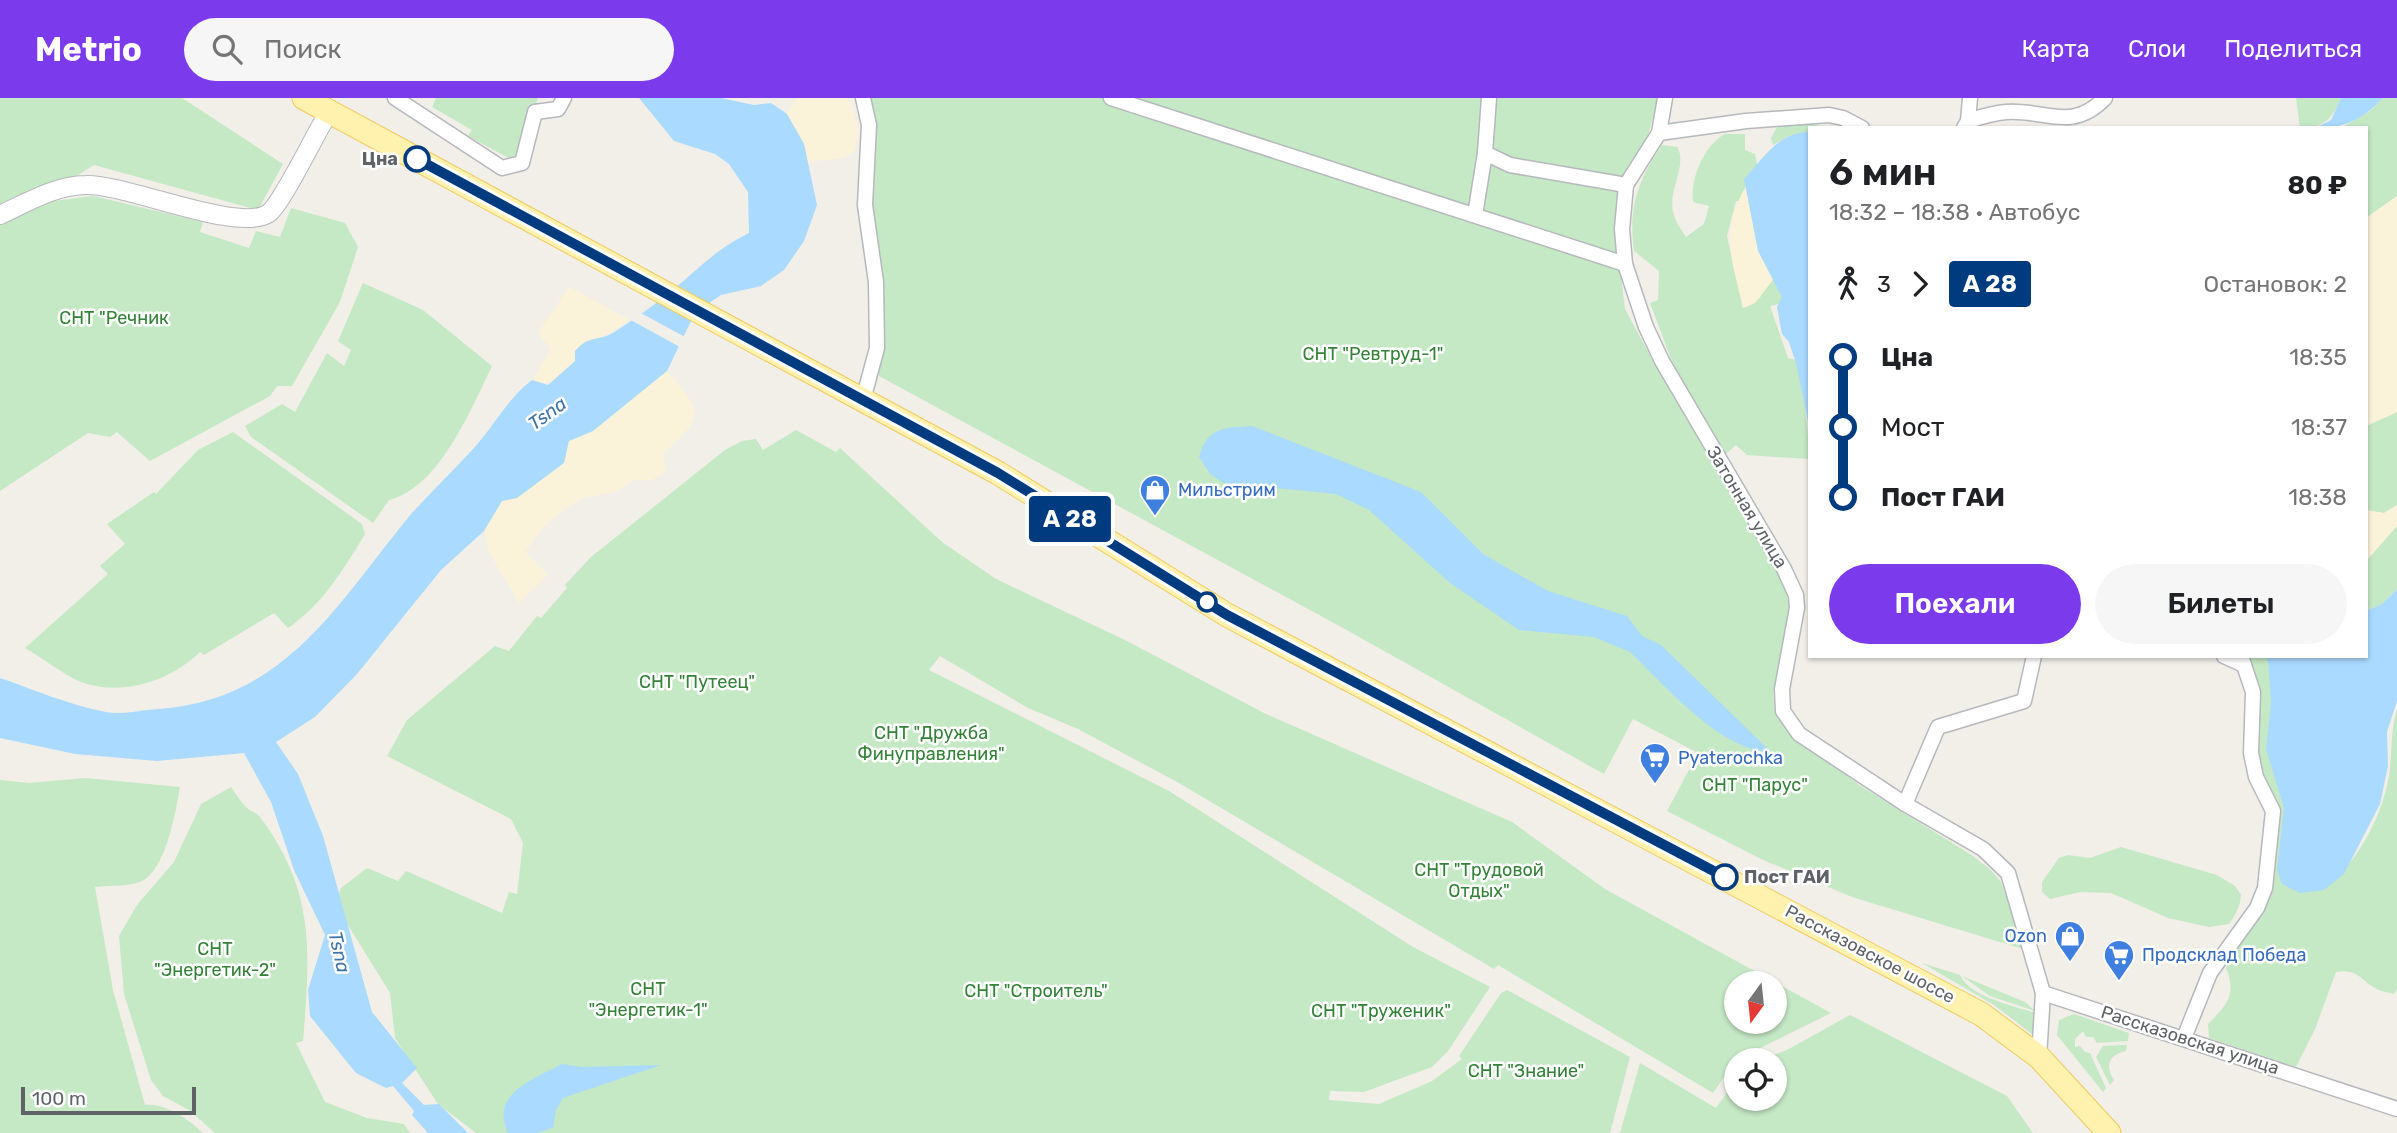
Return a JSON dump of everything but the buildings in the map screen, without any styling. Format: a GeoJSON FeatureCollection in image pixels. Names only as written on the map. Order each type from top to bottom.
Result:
{"type":"FeatureCollection","features":[{"type":"Feature","properties":{"kind":"main road","name":"Рассказовское шоссе"},"geometry":{"type":"LineString","coordinates":[[313,103],[998,473],[1227,615],[1881,958],[1981,1014],[2039,1057],[2109,1133]]}},
{"type":"Feature","properties":{"kind":"street"},"geometry":{"type":"LineString","coordinates":[[395,98],[502,168],[522,163],[535,112],[558,109],[564,98]]}},
{"type":"Feature","properties":{"kind":"street"},"geometry":{"type":"LineString","coordinates":[[863,98],[869,125],[865,205],[871,230],[876,282],[877,334],[876,357],[863,400]]}},
{"type":"Feature","properties":{"kind":"street"},"geometry":{"type":"LineString","coordinates":[[1111,98],[1625,264]]}},
{"type":"Feature","properties":{"kind":"street"},"geometry":{"type":"LineString","coordinates":[[1475,215],[1485,153],[1489,98]]}},
{"type":"Feature","properties":{"kind":"street"},"geometry":{"type":"LineString","coordinates":[[1665,98],[1659,133],[1829,115],[1857,126]]}},
{"type":"Feature","properties":{"kind":"street"},"geometry":{"type":"LineString","coordinates":[[1970,98],[1966,124],[2008,111],[2072,117],[2089,111],[2105,98]]}},
{"type":"Feature","properties":{"kind":"street"},"geometry":{"type":"LineString","coordinates":[[0,215],[60,190],[85,185],[117,188],[211,212],[255,219],[268,214],[281,199],[313,103]]}},
{"type":"Feature","properties":{"kind":"street","name":"Затонная улица"},"geometry":{"type":"LineString","coordinates":[[1659,133],[1626,185],[1622,229],[1625,264],[1644,320],[1662,361],[1784,569],[1796,595],[1796,620],[1782,689],[1783,711],[1799,734],[1905,804],[1983,849],[2008,873],[2043,993]]}},
{"type":"Feature","properties":{"kind":"street"},"geometry":{"type":"LineString","coordinates":[[1485,153],[1510,165],[1626,185]]}},
{"type":"Feature","properties":{"kind":"street"},"geometry":{"type":"LineString","coordinates":[[1905,804],[1938,727],[2024,701],[2034,658]]}},
{"type":"Feature","properties":{"kind":"street"},"geometry":{"type":"LineString","coordinates":[[2184,1038],[2210,974],[2257,908],[2265,888],[2273,811],[2258,784],[2251,753],[2253,692],[2243,661]]}},
{"type":"Feature","properties":{"kind":"street"},"geometry":{"type":"LineString","coordinates":[[2039,1057],[2043,993]]}},
{"type":"Feature","properties":{"kind":"street","name":"Рассказовская улица"},"geometry":{"type":"LineString","coordinates":[[2043,993],[2397,1109]]}},
{"type":"Feature","properties":{"kind":"green space"},"geometry":{"type":"Polygon","coordinates":[[[0,98],[182,98],[283,164],[258,210],[94,165],[78,175],[0,204],[0,98]]]}},
{"type":"Feature","properties":{"kind":"green space"},"geometry":{"type":"Polygon","coordinates":[[[436,98],[538,98],[516,162],[468,136],[472,130],[432,107],[436,98]]]}},
{"type":"Feature","properties":{"kind":"green space","name":"СНТ \"Ревтруд-1\""},"geometry":{"type":"Polygon","coordinates":[[[871,98],[1658,98],[1648,136],[1624,176],[1618,195],[1615,227],[1625,309],[1661,376],[1787,589],[1789,615],[1773,694],[1775,713],[1784,727],[1859,785],[1991,870],[2001,882],[2026,950],[1852,897],[1761,859],[1667,811],[1698,753],[1633,719],[1604,774],[1343,628],[879,376],[874,265],[865,205],[871,98]]]}},
{"type":"Feature","properties":{"kind":"green space"},"geometry":{"type":"Polygon","coordinates":[[[2296,98],[2341,98],[2326,121],[2315,126],[2300,126],[2296,98]]]}},
{"type":"Feature","properties":{"kind":"green space"},"geometry":{"type":"Polygon","coordinates":[[[2383,98],[2397,98],[2397,196],[2368,217],[2368,126],[2344,126],[2370,111],[2383,98]]]}},
{"type":"Feature","properties":{"kind":"green space"},"geometry":{"type":"Polygon","coordinates":[[[1809,123],[1819,126],[1808,126],[1808,132],[1789,136],[1773,145],[1771,138],[1779,124],[1809,123]]]}},
{"type":"Feature","properties":{"kind":"green space"},"geometry":{"type":"Polygon","coordinates":[[[1725,134],[1745,134],[1745,150],[1755,154],[1758,169],[1742,201],[1736,201],[1727,236],[1743,308],[1755,303],[1761,296],[1759,291],[1780,272],[1787,302],[1770,306],[1788,358],[1801,361],[1808,459],[1747,455],[1736,445],[1726,454],[1673,364],[1650,303],[1658,300],[1659,271],[1634,251],[1632,221],[1637,195],[1647,170],[1662,145],[1677,147],[1680,154],[1672,204],[1675,219],[1686,237],[1704,224],[1709,206],[1693,202],[1694,183],[1700,163],[1717,139],[1725,134]]]}},
{"type":"Feature","properties":{"kind":"green space","name":"СНТ \"Речник"},"geometry":{"type":"Polygon","coordinates":[[[93,196],[203,222],[200,232],[249,248],[256,231],[280,237],[291,208],[345,223],[358,247],[340,302],[292,386],[277,386],[270,396],[150,461],[117,432],[110,437],[88,433],[0,491],[0,225],[53,201],[93,196]]]}},
{"type":"Feature","properties":{"kind":"green space"},"geometry":{"type":"Polygon","coordinates":[[[363,283],[423,310],[492,366],[463,424],[438,464],[407,493],[389,500],[373,523],[251,437],[245,426],[282,404],[295,412],[327,353],[344,366],[351,350],[338,341],[363,283]]]}},
{"type":"Feature","properties":{"kind":"green space"},"geometry":{"type":"Polygon","coordinates":[[[2397,412],[2397,505],[2384,513],[2368,510],[2368,425],[2397,412]]]}},
{"type":"Feature","properties":{"kind":"green space"},"geometry":{"type":"Polygon","coordinates":[[[796,430],[836,452],[840,448],[942,542],[996,579],[1125,640],[1264,713],[1512,822],[1605,889],[1754,971],[1724,971],[1724,1034],[1787,1034],[1787,989],[1831,1013],[1760,1048],[1724,1048],[1724,1077],[1713,1093],[1498,965],[1494,969],[1179,783],[1078,729],[1028,708],[940,656],[929,670],[1169,791],[1413,947],[1490,987],[1448,1051],[1432,1067],[1364,1092],[1330,1091],[1329,1100],[1379,1104],[1432,1081],[1462,1059],[1459,1056],[1501,993],[1507,990],[1630,1057],[1610,1133],[476,1133],[438,1104],[395,1038],[390,993],[335,904],[341,888],[367,868],[398,881],[406,871],[502,913],[509,892],[517,894],[523,843],[511,819],[387,756],[407,720],[495,646],[509,651],[537,616],[541,618],[567,588],[565,585],[591,557],[725,450],[742,441],[756,439],[763,450],[796,430]]]}},
{"type":"Feature","properties":{"kind":"green space"},"geometry":{"type":"Polygon","coordinates":[[[233,432],[362,524],[365,534],[340,573],[312,608],[288,628],[274,613],[204,655],[200,652],[175,671],[145,684],[129,687],[113,688],[81,682],[25,648],[108,574],[100,566],[125,544],[107,524],[154,492],[156,494],[198,450],[233,432]]]}},
{"type":"Feature","properties":{"kind":"green space"},"geometry":{"type":"Polygon","coordinates":[[[2397,526],[2397,589],[2382,604],[2368,610],[2368,559],[2397,526]]]}},
{"type":"Feature","properties":{"kind":"green space"},"geometry":{"type":"Polygon","coordinates":[[[2246,658],[2280,658],[2324,890],[2359,851],[2376,819],[2387,785],[2397,709],[2397,989],[2394,994],[2379,990],[2354,974],[2336,972],[2315,1029],[2296,1067],[2209,1038],[2208,1024],[2225,1005],[2230,993],[2226,968],[2232,951],[2252,921],[2277,811],[2261,781],[2246,658]]]}},
{"type":"Feature","properties":{"kind":"green space"},"geometry":{"type":"Polygon","coordinates":[[[85,778],[180,787],[163,854],[149,876],[135,884],[95,887],[113,990],[145,1105],[168,1109],[203,1133],[0,1133],[0,780],[29,783],[85,778]]]}},
{"type":"Feature","properties":{"kind":"green space","name":"СНТ \"Энергетик-2\""},"geometry":{"type":"Polygon","coordinates":[[[231,787],[247,808],[260,817],[278,845],[300,898],[305,924],[307,979],[303,1041],[296,1043],[325,1102],[367,1118],[404,1124],[410,1133],[215,1133],[189,1110],[163,1096],[151,1080],[124,994],[119,936],[137,905],[174,862],[201,804],[231,787]]]}},
{"type":"Feature","properties":{"kind":"green space"},"geometry":{"type":"Polygon","coordinates":[[[2121,847],[2217,875],[2235,886],[2241,895],[2229,924],[2209,927],[2168,918],[2111,893],[2080,892],[2050,899],[2042,892],[2042,882],[2059,858],[2068,855],[2090,858],[2121,847]]]}},
{"type":"Feature","properties":{"kind":"green space"},"geometry":{"type":"Polygon","coordinates":[[[1922,963],[1960,975],[1972,989],[1982,995],[2036,1013],[2036,1028],[2032,1034],[1994,1005],[1922,963]]]}},
{"type":"Feature","properties":{"kind":"green space"},"geometry":{"type":"Polygon","coordinates":[[[1962,976],[2025,1002],[2035,1011],[1990,996],[1962,976]]]}},
{"type":"Feature","properties":{"kind":"green space"},"geometry":{"type":"Polygon","coordinates":[[[2074,1014],[2129,1033],[2128,1041],[2097,1043],[2093,1037],[2086,1037],[2083,1031],[2075,1039],[2075,1047],[2080,1046],[2090,1053],[2106,1088],[2103,1092],[2057,1035],[2059,1020],[2074,1014]]]}},
{"type":"Feature","properties":{"kind":"green space"},"geometry":{"type":"Polygon","coordinates":[[[1850,1015],[2007,1096],[2033,1133],[1620,1133],[1640,1063],[1716,1108],[1724,1097],[1724,1111],[1787,1111],[1787,1050],[1850,1015]]]}},
{"type":"Feature","properties":{"kind":"green space"},"geometry":{"type":"Polygon","coordinates":[[[2127,1045],[2126,1051],[2115,1055],[2110,1062],[2114,1080],[2110,1085],[2096,1057],[2103,1046],[2127,1045]]]}},
{"type":"Feature","properties":{"kind":"sand"},"geometry":{"type":"Polygon","coordinates":[[[797,98],[848,98],[857,124],[854,152],[843,158],[808,162],[804,144],[787,114],[797,98]]]}},
{"type":"Feature","properties":{"kind":"sand"},"geometry":{"type":"Polygon","coordinates":[[[1746,186],[1773,280],[1755,303],[1743,308],[1732,260],[1730,232],[1746,186]]]}},
{"type":"Feature","properties":{"kind":"sand"},"geometry":{"type":"Polygon","coordinates":[[[2397,196],[2397,412],[2368,425],[2368,217],[2397,196]]]}},
{"type":"Feature","properties":{"kind":"sand"},"geometry":{"type":"Polygon","coordinates":[[[569,287],[630,320],[575,352],[575,361],[556,379],[546,383],[532,380],[551,349],[538,333],[569,287]]]}},
{"type":"Feature","properties":{"kind":"sand"},"geometry":{"type":"Polygon","coordinates":[[[667,371],[688,397],[694,414],[686,431],[662,455],[667,470],[651,481],[635,479],[615,492],[582,498],[543,527],[525,552],[548,575],[519,603],[489,552],[484,531],[502,501],[569,441],[593,431],[667,371]]]}},
{"type":"Feature","properties":{"kind":"sand"},"geometry":{"type":"Polygon","coordinates":[[[2397,505],[2397,526],[2368,559],[2368,510],[2384,513],[2397,505]]]}},
{"type":"Feature","properties":{"kind":"water","name":"Tsna"},"geometry":{"type":"Polygon","coordinates":[[[639,98],[721,98],[754,105],[771,103],[787,114],[804,144],[817,205],[804,241],[784,270],[761,286],[721,295],[709,303],[691,321],[667,371],[593,431],[569,441],[564,463],[517,498],[502,501],[484,531],[441,570],[357,674],[315,717],[276,742],[298,774],[323,836],[372,1012],[417,1068],[402,1083],[424,1105],[439,1104],[468,1133],[428,1133],[393,1086],[386,1088],[356,1073],[310,1016],[308,990],[325,935],[294,870],[271,802],[244,753],[157,761],[75,754],[0,738],[0,678],[92,709],[125,713],[203,702],[242,687],[276,666],[306,641],[333,612],[412,513],[474,448],[523,387],[532,380],[548,385],[575,361],[575,351],[580,346],[621,328],[718,252],[749,233],[748,192],[729,164],[715,154],[674,141],[639,98]]]}},
{"type":"Feature","properties":{"kind":"water"},"geometry":{"type":"Polygon","coordinates":[[[2341,98],[2383,98],[2368,112],[2352,121],[2335,126],[2319,126],[2331,120],[2341,98]]]}},
{"type":"Feature","properties":{"kind":"water"},"geometry":{"type":"Polygon","coordinates":[[[1808,132],[1808,421],[1796,363],[1789,342],[1782,334],[1777,307],[1782,297],[1758,251],[1744,179],[1772,148],[1798,133],[1808,132]]]}},
{"type":"Feature","properties":{"kind":"water"},"geometry":{"type":"Polygon","coordinates":[[[1252,426],[1421,492],[1483,554],[1548,591],[1627,616],[1642,636],[1661,645],[1771,752],[1752,749],[1713,729],[1630,652],[1594,637],[1519,630],[1450,583],[1369,510],[1336,494],[1224,483],[1210,474],[1199,457],[1207,439],[1218,431],[1252,426]]]}},
{"type":"Feature","properties":{"kind":"water"},"geometry":{"type":"Polygon","coordinates":[[[2397,589],[2397,701],[2387,732],[2388,766],[2380,804],[2344,874],[2324,890],[2300,893],[2282,884],[2277,869],[2284,808],[2266,749],[2271,703],[2266,658],[2368,658],[2368,610],[2382,604],[2397,589]]]}},
{"type":"Feature","properties":{"kind":"water"},"geometry":{"type":"Polygon","coordinates":[[[562,1064],[582,1067],[661,1065],[563,1098],[556,1110],[553,1128],[537,1133],[508,1133],[504,1119],[505,1107],[510,1098],[528,1082],[562,1064]]]}},
{"type":"Feature","properties":{"kind":"pier"},"geometry":{"type":"Polygon","coordinates":[[[639,312],[685,337],[680,347],[627,318],[639,312]]]}},
{"type":"Feature","properties":{"kind":"bus line"},"geometry":{"type":"LineString","coordinates":[[417,159],[998,473],[1227,615],[1725,877]]}},
{"type":"Feature","properties":{"kind":"place","name":"Цна"},"geometry":{"type":"Point","coordinates":[417,159]}},
{"type":"Feature","properties":{"kind":"place","name":"Мильстрим"},"geometry":{"type":"Point","coordinates":[1155,517]}},
{"type":"Feature","properties":{"kind":"place","name":"Pyaterochka"},"geometry":{"type":"Point","coordinates":[1655,785]}},
{"type":"Feature","properties":{"kind":"place","name":"Пост ГАИ"},"geometry":{"type":"Point","coordinates":[1725,877]}},
{"type":"Feature","properties":{"kind":"place","name":"Ozon"},"geometry":{"type":"Point","coordinates":[2070,963]}},
{"type":"Feature","properties":{"kind":"place","name":"Продсклад Победа"},"geometry":{"type":"Point","coordinates":[2119,982]}},
{"type":"Feature","properties":{"kind":"park label","name":"СНТ \"Путеец\""},"geometry":{"type":"Point","coordinates":[697,682]}},
{"type":"Feature","properties":{"kind":"park label","name":"СНТ \"Дружба Финуправления\""},"geometry":{"type":"Point","coordinates":[931,743]}},
{"type":"Feature","properties":{"kind":"park label","name":"СНТ \"Парус\""},"geometry":{"type":"Point","coordinates":[1755,785]}},
{"type":"Feature","properties":{"kind":"park label","name":"СНТ \"Трудовой Отдых\""},"geometry":{"type":"Point","coordinates":[1479,880]}},
{"type":"Feature","properties":{"kind":"park label","name":"СНТ \"Строитель\""},"geometry":{"type":"Point","coordinates":[1036,991]}},
{"type":"Feature","properties":{"kind":"park label","name":"СНТ \"Энергетик-1\""},"geometry":{"type":"Point","coordinates":[648,999]}},
{"type":"Feature","properties":{"kind":"park label","name":"СНТ \"Труженик\""},"geometry":{"type":"Point","coordinates":[1381,1011]}},
{"type":"Feature","properties":{"kind":"park label","name":"СНТ \"Знание\""},"geometry":{"type":"Point","coordinates":[1526,1071]}}]}
